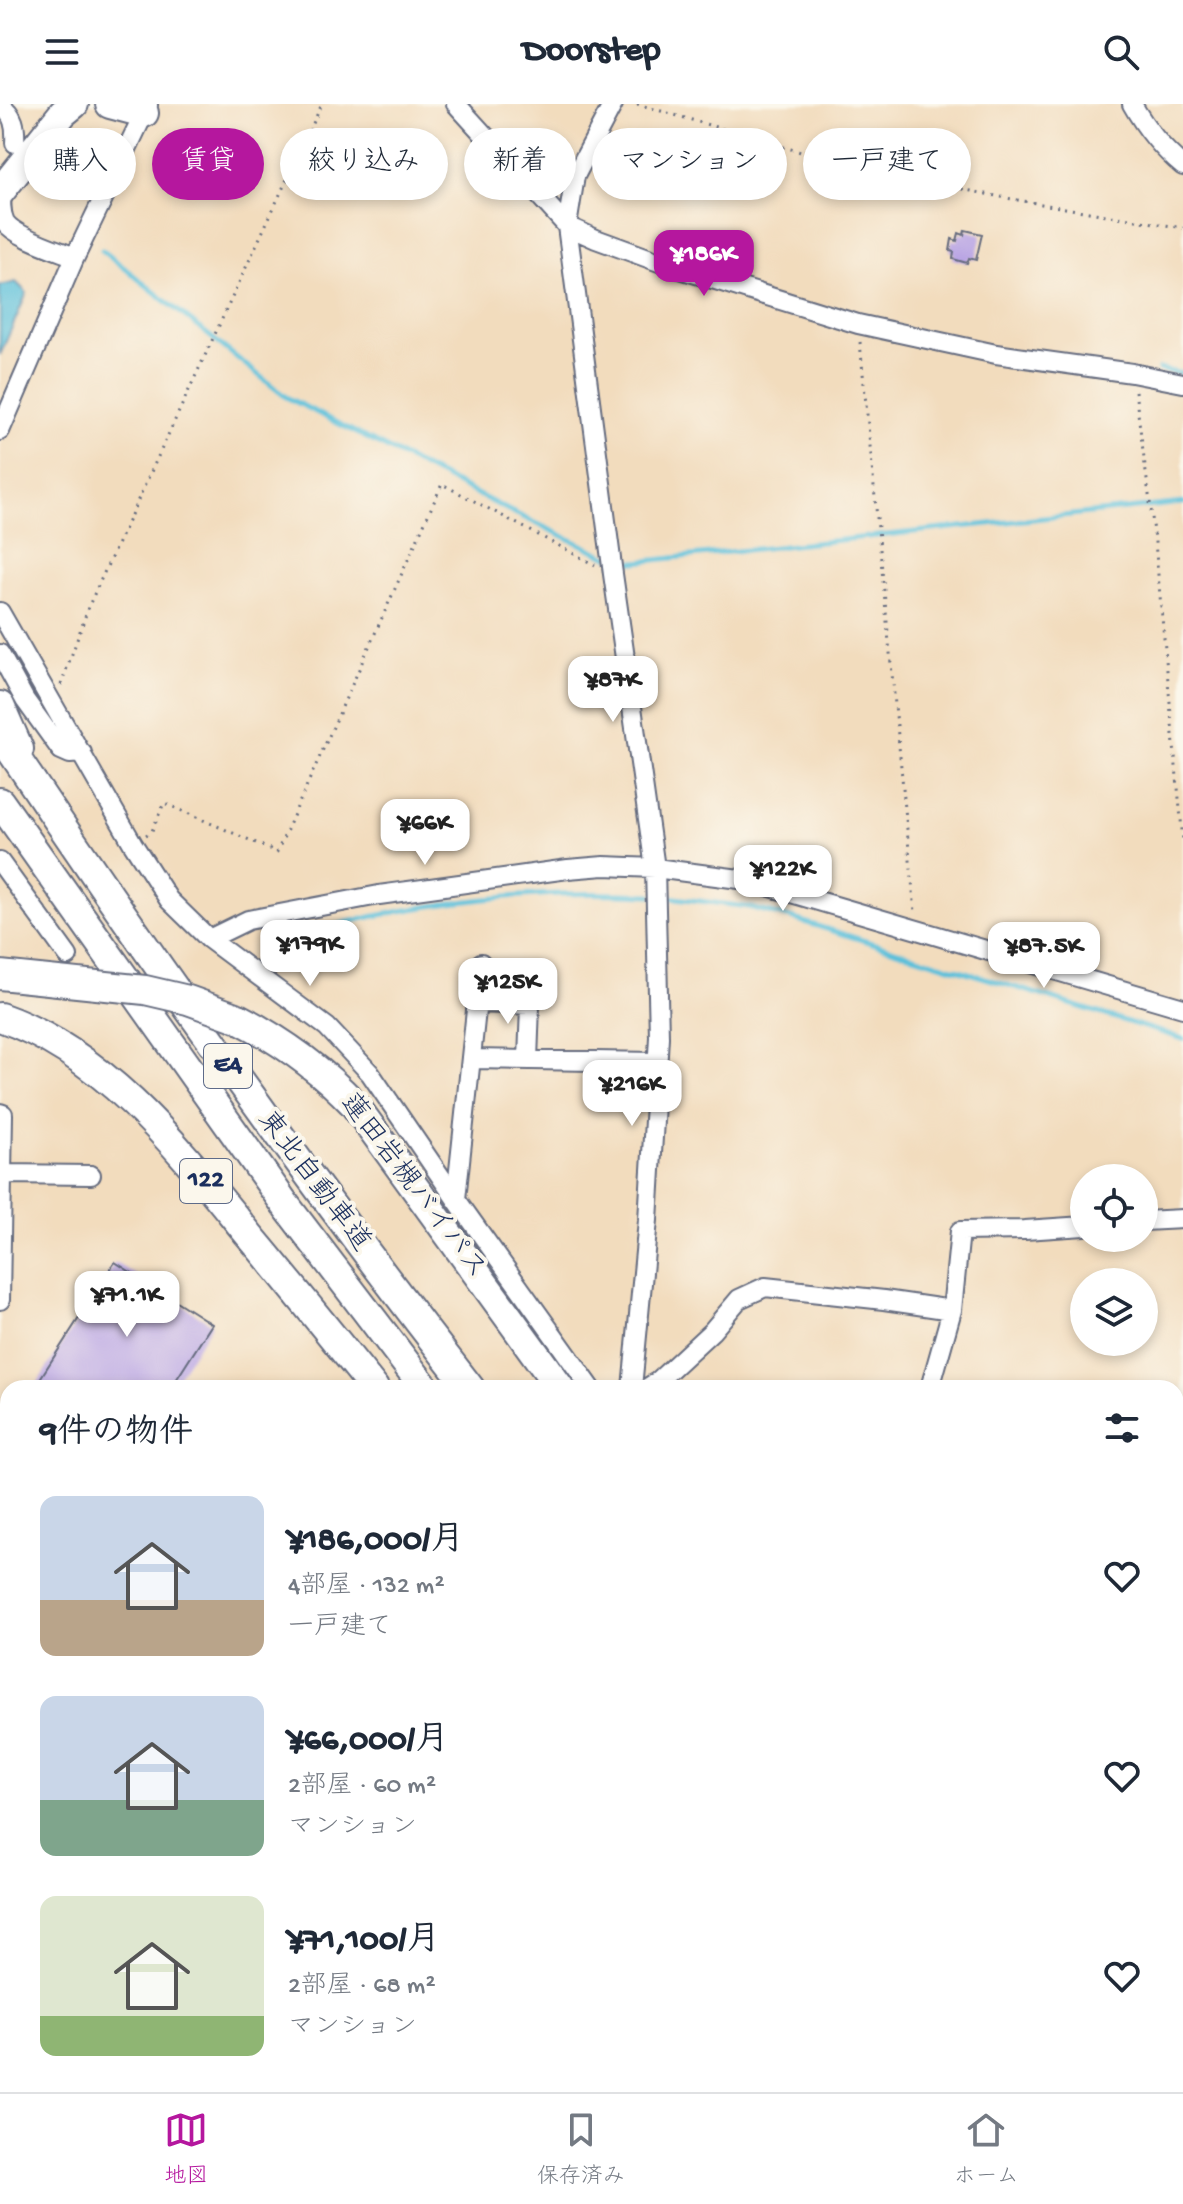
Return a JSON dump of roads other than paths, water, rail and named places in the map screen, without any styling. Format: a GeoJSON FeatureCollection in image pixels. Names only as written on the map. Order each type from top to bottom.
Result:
{"type":"FeatureCollection","features":[{"type":"Feature","properties":{"kind":"highway"},"geometry":{"type":"LineString","coordinates":[[4,172],[47,104]]}},
{"type":"Feature","properties":{"kind":"highway"},"geometry":{"type":"LineString","coordinates":[[4,172],[74,104]]}},
{"type":"Feature","properties":{"kind":"highway"},"geometry":{"type":"LineString","coordinates":[[110,104],[142,107]]}},
{"type":"Feature","properties":{"kind":"highway"},"geometry":{"type":"LineString","coordinates":[[0,706],[41,795]]}},
{"type":"Feature","properties":{"kind":"highway","name":"東北自動車道"},"geometry":{"type":"LineString","coordinates":[[0,734],[214,1047],[464,1380]]}},
{"type":"Feature","properties":{"kind":"highway","name":"東北自動車道"},"geometry":{"type":"LineString","coordinates":[[0,802],[251,1157],[419,1380]]}},
{"type":"Feature","properties":{"kind":"highway","name":"蓮田岩槻バイパス"},"geometry":{"type":"LineString","coordinates":[[0,975],[145,990],[188,1000],[238,1018],[275,1037],[307,1060],[332,1080],[354,1104],[554,1380]]}},
{"type":"Feature","properties":{"kind":"highway","name":"122"},"geometry":{"type":"LineString","coordinates":[[0,1017],[76,1055],[125,1095],[182,1151],[368,1380]]}},
{"type":"Feature","properties":{"kind":"street"},"geometry":{"type":"LineString","coordinates":[[456,104],[567,226],[670,266],[858,324],[996,354],[1183,383]]}},
{"type":"Feature","properties":{"kind":"street"},"geometry":{"type":"LineString","coordinates":[[613,104],[575,176],[567,226],[655,868],[657,1062],[648,1220],[633,1380]]}},
{"type":"Feature","properties":{"kind":"street"},"geometry":{"type":"LineString","coordinates":[[1132,104],[1164,151],[1183,166]]}},
{"type":"Feature","properties":{"kind":"street"},"geometry":{"type":"LineString","coordinates":[[0,105],[11,115],[16,127],[4,172],[1,210],[4,221],[13,230],[75,257]]}},
{"type":"Feature","properties":{"kind":"street"},"geometry":{"type":"LineString","coordinates":[[0,431],[142,107]]}},
{"type":"Feature","properties":{"kind":"street"},"geometry":{"type":"LineString","coordinates":[[0,612],[133,844],[169,900],[209,939],[327,1027],[370,1073],[585,1380]]}},
{"type":"Feature","properties":{"kind":"street"},"geometry":{"type":"LineString","coordinates":[[0,654],[25,700],[61,750],[70,754],[82,753]]}},
{"type":"Feature","properties":{"kind":"street"},"geometry":{"type":"LineString","coordinates":[[0,862],[68,956]]}},
{"type":"Feature","properties":{"kind":"street"},"geometry":{"type":"LineString","coordinates":[[209,939],[248,920],[379,895],[568,869],[604,866],[655,868],[747,880],[1183,1008]]}},
{"type":"Feature","properties":{"kind":"street"},"geometry":{"type":"LineString","coordinates":[[456,1199],[481,963]]}},
{"type":"Feature","properties":{"kind":"street"},"geometry":{"type":"LineString","coordinates":[[477,1003],[530,1005],[528,1060]]}},
{"type":"Feature","properties":{"kind":"street"},"geometry":{"type":"LineString","coordinates":[[471,1059],[657,1062]]}},
{"type":"Feature","properties":{"kind":"street"},"geometry":{"type":"LineString","coordinates":[[0,1113],[3,1114],[0,1300]]}},
{"type":"Feature","properties":{"kind":"street"},"geometry":{"type":"LineString","coordinates":[[3,1174],[91,1175]]}},
{"type":"Feature","properties":{"kind":"street"},"geometry":{"type":"LineString","coordinates":[[1158,1220],[1183,1219]]}},
{"type":"Feature","properties":{"kind":"street"},"geometry":{"type":"LineString","coordinates":[[932,1380],[952,1310],[960,1231],[1070,1227]]}},
{"type":"Feature","properties":{"kind":"street"},"geometry":{"type":"LineString","coordinates":[[659,1380],[712,1331],[739,1299],[765,1287],[952,1310]]}},
{"type":"Feature","properties":{"kind":"water"},"geometry":{"type":"Polygon","coordinates":[[[16,282],[27,293],[0,355],[0,286],[16,282]]]}},
{"type":"Feature","properties":{"kind":"waterway"},"geometry":{"type":"LineString","coordinates":[[102,250],[286,397],[510,511],[608,557]]}},
{"type":"Feature","properties":{"kind":"waterway"},"geometry":{"type":"LineString","coordinates":[[1159,369],[1183,374]]}},
{"type":"Feature","properties":{"kind":"waterway"},"geometry":{"type":"LineString","coordinates":[[617,560],[626,563],[1183,503]]}},
{"type":"Feature","properties":{"kind":"waterway"},"geometry":{"type":"LineString","coordinates":[[323,928],[404,911],[486,899],[568,894],[651,895]]}},
{"type":"Feature","properties":{"kind":"waterway"},"geometry":{"type":"LineString","coordinates":[[660,896],[748,907],[791,918],[1183,1039]]}}]}
